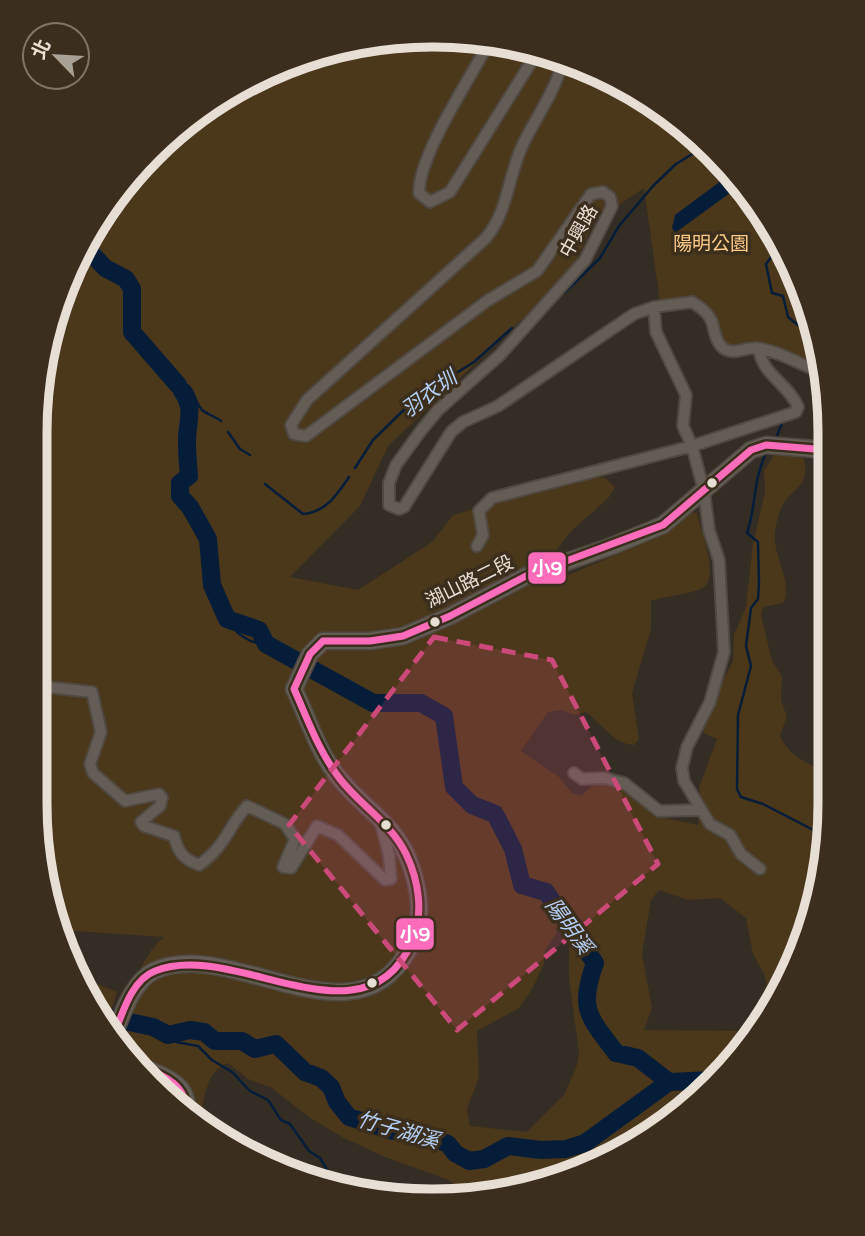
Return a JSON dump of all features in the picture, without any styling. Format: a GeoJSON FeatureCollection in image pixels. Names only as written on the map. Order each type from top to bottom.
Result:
{"type":"FeatureCollection","features":[{"type":"Feature","properties":{"kind":"street"},"geometry":{"type":"LineString","coordinates":[[484,51],[431,149],[419,183],[419,194],[430,202],[450,192],[532,60]]}},
{"type":"Feature","properties":{"kind":"street","name":"中興路"},"geometry":{"type":"LineString","coordinates":[[560,69],[549,99],[523,144],[499,223],[486,238],[307,400],[290,425],[294,434],[306,436],[487,301],[537,271],[592,194],[603,192],[610,197],[612,206],[586,260],[500,355],[438,410],[420,432],[396,465],[389,483],[389,505],[399,509],[404,507],[451,432],[463,422],[498,406],[635,314],[654,307],[692,302],[709,315],[719,345],[726,349],[734,352],[759,349],[812,369]]}},
{"type":"Feature","properties":{"kind":"street"},"geometry":{"type":"LineString","coordinates":[[654,307],[656,332],[686,395],[683,426],[692,446],[704,491],[709,530],[719,560],[720,628],[724,652],[710,702],[687,747],[682,768],[684,781],[698,800],[699,810],[710,824],[730,835],[741,854],[760,869]]}},
{"type":"Feature","properties":{"kind":"street"},"geometry":{"type":"LineString","coordinates":[[477,546],[483,535],[480,511],[492,498],[692,446],[796,412],[798,407],[794,395],[768,371],[759,349]]}},
{"type":"Feature","properties":{"kind":"street","name":"湖山路二段"},"geometry":{"type":"LineString","coordinates":[[379,815],[334,773],[294,689],[310,654],[323,641],[370,641],[403,636],[450,616],[526,576],[612,546],[663,524],[751,450],[766,445],[818,449]]}},
{"type":"Feature","properties":{"kind":"street"},"geometry":{"type":"LineString","coordinates":[[47,687],[92,692],[101,732],[90,764],[93,774],[125,801],[159,794],[162,797],[160,806],[141,822],[144,827],[174,836],[177,848],[185,860],[198,864],[211,856],[233,830],[247,806],[285,824],[295,839],[283,867],[291,868],[317,826],[338,835],[385,880],[391,879],[389,855],[379,815]]}},
{"type":"Feature","properties":{"kind":"street"},"geometry":{"type":"LineString","coordinates":[[574,772],[582,779],[604,778],[624,783],[659,811],[699,810]]}},
{"type":"Feature","properties":{"kind":"street"},"geometry":{"type":"LineString","coordinates":[[118,1026],[136,987],[152,972],[183,963],[317,991],[355,991],[383,980],[403,960],[418,930],[420,917],[418,889],[402,843],[379,815]]}},
{"type":"Feature","properties":{"kind":"street"},"geometry":{"type":"LineString","coordinates":[[158,1074],[169,1078],[180,1088],[185,1099]]}},
{"type":"Feature","properties":{"kind":"highlighted area"},"geometry":{"type":"Polygon","coordinates":[[[434,637],[552,660],[658,864],[457,1030],[289,825],[434,637]]]}},
{"type":"Feature","properties":{"kind":"green space","name":"陽明公園"},"geometry":{"type":"Polygon","coordinates":[[[458,48],[532,60],[603,87],[647,112],[687,143],[738,198],[753,218],[778,262],[805,333],[811,363],[764,344],[736,348],[727,346],[720,338],[715,317],[701,303],[660,302],[644,188],[595,221],[569,275],[388,446],[360,506],[290,577],[358,590],[432,542],[453,515],[592,477],[605,478],[615,487],[610,496],[573,530],[558,549],[550,572],[559,579],[618,554],[690,512],[697,513],[708,555],[710,576],[707,584],[700,589],[651,601],[651,629],[632,693],[639,739],[634,745],[627,744],[614,737],[586,712],[574,715],[562,710],[548,712],[521,751],[559,777],[572,793],[581,796],[595,783],[622,786],[650,809],[651,815],[698,825],[702,808],[699,788],[717,739],[703,733],[717,692],[733,661],[734,635],[746,607],[753,544],[765,492],[764,471],[775,454],[785,452],[804,459],[804,479],[785,501],[775,529],[775,542],[785,578],[786,595],[783,603],[763,607],[761,615],[772,661],[782,677],[781,700],[787,717],[780,735],[794,754],[818,768],[817,829],[810,879],[797,927],[778,974],[765,998],[768,991],[764,973],[753,954],[746,918],[720,898],[688,900],[659,890],[651,900],[642,954],[652,1008],[644,1030],[744,1030],[722,1058],[687,1093],[677,1094],[676,1102],[625,1137],[580,1159],[532,1176],[457,1188],[449,1180],[385,1157],[342,1137],[307,1116],[272,1088],[248,1079],[228,1063],[220,1067],[210,1079],[201,1111],[181,1096],[169,1071],[146,1062],[121,1031],[140,971],[146,958],[164,937],[69,931],[60,903],[48,829],[48,407],[60,333],[87,262],[112,218],[127,198],[178,143],[218,112],[240,99],[309,68],[333,60],[382,51],[458,48]],[[558,931],[545,950],[544,964],[519,1008],[477,1031],[479,1077],[467,1109],[470,1126],[527,1132],[564,1095],[577,1065],[579,1052],[569,979],[569,942],[564,933],[558,931]]]}},
{"type":"Feature","properties":{"kind":"green space"},"geometry":{"type":"Polygon","coordinates":[[[91,981],[117,992],[110,1014],[91,981]]]}},
{"type":"Feature","properties":{"kind":"water"},"geometry":{"type":"Polygon","coordinates":[[[723,179],[733,191],[675,233],[672,228],[675,215],[723,179]]]}},
{"type":"Feature","properties":{"kind":"waterway","name":"羽衣圳"},"geometry":{"type":"LineString","coordinates":[[564,293],[600,258],[619,226],[653,186],[676,164],[696,152]]}},
{"type":"Feature","properties":{"kind":"waterway"},"geometry":{"type":"LineString","coordinates":[[772,251],[766,264],[772,293],[783,296],[788,317],[804,330]]}},
{"type":"Feature","properties":{"kind":"waterway","name":"陽明溪"},"geometry":{"type":"LineString","coordinates":[[91,255],[105,268],[126,279],[132,289],[132,332],[178,385]]}},
{"type":"Feature","properties":{"kind":"waterway","name":"羽衣圳"},"geometry":{"type":"LineString","coordinates":[[355,468],[373,440],[415,399],[474,362],[512,328]]}},
{"type":"Feature","properties":{"kind":"waterway","name":"羽衣圳"},"geometry":{"type":"LineString","coordinates":[[172,379],[186,384],[202,410],[221,421]]}},
{"type":"Feature","properties":{"kind":"waterway","name":"陽明溪"},"geometry":{"type":"LineString","coordinates":[[182,391],[189,409],[189,476],[180,483],[180,496],[190,507],[208,539],[212,585],[227,619],[259,630],[266,644],[373,703],[421,703],[444,716],[454,787],[472,805],[495,814],[513,849],[522,885],[546,892],[595,963],[587,991],[587,1002],[593,1021],[616,1053],[638,1058],[669,1082]]}},
{"type":"Feature","properties":{"kind":"waterway"},"geometry":{"type":"LineString","coordinates":[[776,438],[783,421]]}},
{"type":"Feature","properties":{"kind":"waterway","name":"羽衣圳"},"geometry":{"type":"LineString","coordinates":[[228,432],[240,449],[250,455]]}},
{"type":"Feature","properties":{"kind":"waterway"},"geometry":{"type":"LineString","coordinates":[[767,451],[759,473],[747,533],[758,542],[759,583],[758,599],[751,608],[746,646],[751,666],[738,715],[737,789],[741,797],[763,804],[817,832]]}},
{"type":"Feature","properties":{"kind":"waterway","name":"羽衣圳"},"geometry":{"type":"LineString","coordinates":[[265,484],[303,514],[324,506],[349,477]]}},
{"type":"Feature","properties":{"kind":"waterway"},"geometry":{"type":"LineString","coordinates":[[227,619],[243,637],[266,644]]}},
{"type":"Feature","properties":{"kind":"waterway","name":"竹子湖溪"},"geometry":{"type":"LineString","coordinates":[[112,1019],[153,1027],[168,1035],[190,1030],[204,1032],[215,1041],[242,1041],[255,1049],[276,1044],[305,1072],[321,1078],[331,1087],[337,1102],[349,1117],[393,1131],[411,1129],[448,1144],[455,1153],[469,1161],[484,1159],[508,1146],[541,1150],[566,1149],[585,1143],[669,1082],[700,1081]]}},
{"type":"Feature","properties":{"kind":"waterway"},"geometry":{"type":"LineString","coordinates":[[168,1035],[176,1042],[198,1046],[212,1060],[232,1072],[250,1091],[268,1100],[281,1120],[290,1124],[309,1151],[320,1158],[328,1174]]}},
{"type":"Feature","properties":{"kind":"transit line","name":"小9"},"geometry":{"type":"LineString","coordinates":[[118,1025],[134,990],[155,971],[187,965],[222,968],[330,991],[363,988],[390,973],[412,942],[419,909],[417,886],[406,854],[392,833],[348,789],[333,769],[314,736],[294,689],[310,654],[323,641],[370,641],[403,636],[450,616],[526,576],[663,525],[751,450],[766,445],[818,449]]}},
{"type":"Feature","properties":{"kind":"transit line","name":"小9"},"geometry":{"type":"LineString","coordinates":[[159,1075],[178,1087],[183,1097]]}}]}
